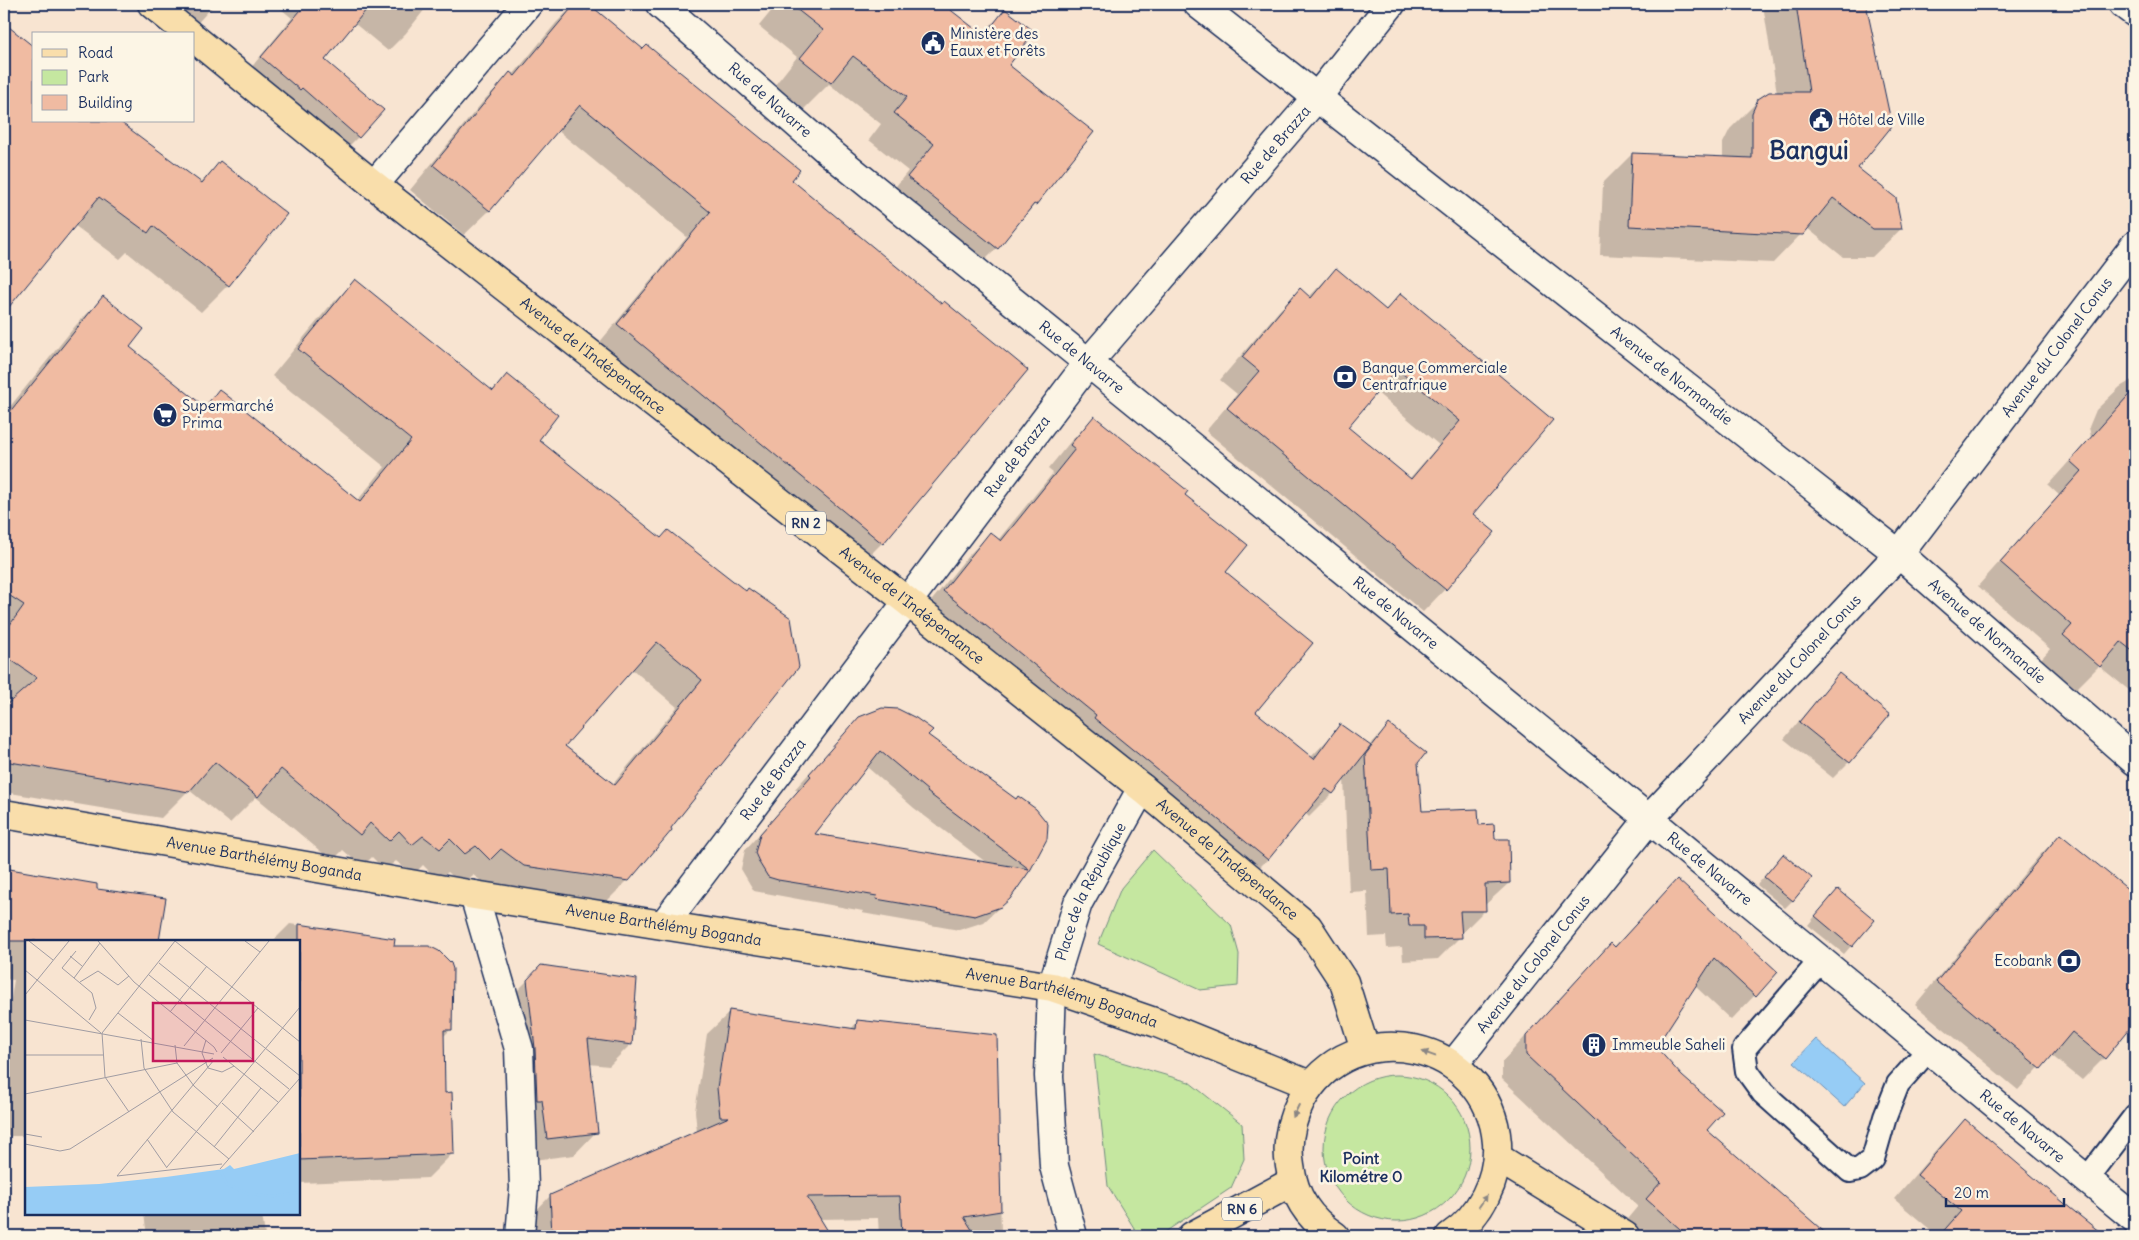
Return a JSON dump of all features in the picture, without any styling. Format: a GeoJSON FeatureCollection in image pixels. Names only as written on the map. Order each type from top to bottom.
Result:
{"type":"FeatureCollection","features":[{"type":"Feature","properties":{"kind":"main road"},"geometry":{"type":"LineString","coordinates":[[152,4],[187,32]]}},
{"type":"Feature","properties":{"kind":"main road","name":"Avenue de l'Indépendance"},"geometry":{"type":"LineString","coordinates":[[195,39],[374,185],[908,602],[1142,788],[1308,928],[1344,982],[1365,1049]]}},
{"type":"Feature","properties":{"kind":"main road","name":"Avenue Barthélémy Boganda"},"geometry":{"type":"LineString","coordinates":[[17,817],[474,895],[1052,987],[1157,1023],[1310,1085]]}},
{"type":"Feature","properties":{"kind":"main road"},"geometry":{"type":"LineString","coordinates":[[1322,1233],[1303,1206],[1292,1182],[1287,1148],[1293,1115],[1310,1085],[1335,1063],[1365,1049],[1388,1046],[1410,1048],[1433,1054],[1453,1065],[1473,1083],[1488,1106],[1496,1131],[1498,1158],[1487,1196],[1464,1228],[1450,1236]]}},
{"type":"Feature","properties":{"kind":"main road"},"geometry":{"type":"LineString","coordinates":[[1498,1158],[1624,1236]]}},
{"type":"Feature","properties":{"kind":"main road","name":"RN 6"},"geometry":{"type":"LineString","coordinates":[[1192,1236],[1292,1182]]}},
{"type":"Feature","properties":{"kind":"street"},"geometry":{"type":"LineString","coordinates":[[374,185],[528,4]]}},
{"type":"Feature","properties":{"kind":"street","name":"Rue de Navarre"},"geometry":{"type":"LineString","coordinates":[[660,4],[828,152],[1649,819],[2135,1219]]}},
{"type":"Feature","properties":{"kind":"street","name":"Avenue de Normandie"},"geometry":{"type":"LineString","coordinates":[[1198,4],[1899,554],[2135,761]]}},
{"type":"Feature","properties":{"kind":"street","name":"Rue de Brazza"},"geometry":{"type":"LineString","coordinates":[[664,924],[1088,363],[1317,97],[1391,4]]}},
{"type":"Feature","properties":{"kind":"street"},"geometry":{"type":"LineString","coordinates":[[2123,4],[2135,14]]}},
{"type":"Feature","properties":{"kind":"street","name":"Avenue du Colonel Conus"},"geometry":{"type":"LineString","coordinates":[[1453,1065],[1649,819],[1899,554],[2135,245]]}},
{"type":"Feature","properties":{"kind":"street","name":"Place de la République"},"geometry":{"type":"LineString","coordinates":[[1073,1236],[1054,1166],[1048,1076],[1052,987],[1078,903],[1142,788]]}},
{"type":"Feature","properties":{"kind":"street"},"geometry":{"type":"LineString","coordinates":[[4,799],[17,817]]}},
{"type":"Feature","properties":{"kind":"street"},"geometry":{"type":"LineString","coordinates":[[474,895],[519,1049],[524,1188],[520,1236]]}},
{"type":"Feature","properties":{"kind":"lane"},"geometry":{"type":"LineString","coordinates":[[1821,960],[1744,1049],[1747,1071],[1763,1093],[1850,1171],[1860,1169],[1873,1159],[1885,1117],[1898,1084],[1929,1049]]}},
{"type":"Feature","properties":{"kind":"lane"},"geometry":{"type":"LineString","coordinates":[[2087,1178],[2135,1116]]}},
{"type":"Feature","properties":{"kind":"green space"},"geometry":{"type":"Polygon","coordinates":[[[1153,850],[1231,925],[1239,954],[1238,986],[1200,990],[1098,944],[1121,888],[1153,850]]]}},
{"type":"Feature","properties":{"kind":"green space"},"geometry":{"type":"Polygon","coordinates":[[[1094,1054],[1189,1082],[1242,1124],[1244,1159],[1231,1188],[1159,1236],[1139,1236],[1108,1186],[1094,1054]]]}},
{"type":"Feature","properties":{"kind":"green space"},"geometry":{"type":"Polygon","coordinates":[[[1397,1075],[1425,1080],[1449,1096],[1465,1120],[1470,1148],[1465,1176],[1449,1200],[1425,1216],[1397,1221],[1369,1216],[1345,1200],[1329,1176],[1324,1148],[1329,1120],[1345,1096],[1369,1080],[1397,1075]]]}},
{"type":"Feature","properties":{"kind":"water"},"geometry":{"type":"Polygon","coordinates":[[[1816,1039],[1865,1083],[1844,1107],[1794,1062],[1816,1039]]]}},
{"type":"Feature","properties":{"kind":"building"},"geometry":{"type":"Polygon","coordinates":[[[306,4],[371,4],[325,60],[384,110],[359,138],[302,88],[300,90],[261,57],[306,4]]]}},
{"type":"Feature","properties":{"kind":"building"},"geometry":{"type":"Polygon","coordinates":[[[575,4],[589,4],[643,49],[647,45],[800,170],[792,180],[942,304],[944,301],[1028,370],[883,544],[617,324],[710,212],[580,105],[490,211],[433,165],[510,72],[515,76],[575,4]]]}},
{"type":"Feature","properties":{"kind":"building"},"geometry":{"type":"Polygon","coordinates":[[[790,4],[943,4],[984,36],[1005,9],[1035,32],[1009,65],[1094,132],[998,249],[907,177],[934,144],[894,113],[907,97],[853,56],[831,83],[800,58],[823,30],[790,4]]]}},
{"type":"Feature","properties":{"kind":"building","name":"Hôtel de Ville"},"geometry":{"type":"Polygon","coordinates":[[[1796,4],[1866,4],[1892,126],[1858,168],[1896,198],[1902,229],[1873,229],[1833,198],[1803,235],[1629,226],[1632,153],[1752,158],[1752,113],[1758,99],[1769,92],[1809,92],[1796,4]]]}},
{"type":"Feature","properties":{"kind":"building"},"geometry":{"type":"Polygon","coordinates":[[[4,23],[32,45],[32,122],[120,122],[202,183],[220,161],[287,214],[229,286],[153,226],[148,233],[99,197],[4,313],[4,23]]]}},
{"type":"Feature","properties":{"kind":"building"},"geometry":{"type":"Polygon","coordinates":[[[1336,268],[1386,310],[1401,293],[1553,420],[1473,514],[1495,532],[1446,590],[1227,408],[1259,371],[1242,357],[1300,288],[1311,298],[1336,268]],[[1397,369],[1348,427],[1411,479],[1460,421],[1397,369]]]}},
{"type":"Feature","properties":{"kind":"building"},"geometry":{"type":"Polygon","coordinates":[[[355,279],[493,391],[507,374],[558,415],[539,440],[661,538],[668,530],[746,591],[748,588],[791,618],[799,667],[671,828],[672,830],[629,881],[524,866],[501,849],[490,860],[476,846],[465,854],[450,839],[440,849],[423,836],[412,845],[399,831],[389,841],[370,823],[360,835],[281,769],[258,797],[215,762],[189,792],[4,761],[4,707],[37,678],[4,655],[4,633],[24,605],[4,592],[4,419],[103,296],[144,329],[130,347],[205,407],[219,389],[360,502],[411,440],[298,349],[355,279]],[[657,642],[565,746],[615,785],[702,680],[657,642]]]}},
{"type":"Feature","properties":{"kind":"building"},"geometry":{"type":"Polygon","coordinates":[[[2135,388],[2135,653],[2121,642],[2100,667],[2063,635],[2072,625],[2000,562],[2081,471],[2070,461],[2135,388]]]}},
{"type":"Feature","properties":{"kind":"building"},"geometry":{"type":"Polygon","coordinates":[[[1094,416],[1188,491],[1185,495],[1248,545],[1226,572],[1313,643],[1256,712],[1314,759],[1340,724],[1371,746],[1333,794],[1326,789],[1268,860],[1094,718],[1096,715],[943,591],[990,532],[1001,541],[1075,449],[1070,445],[1094,416]]]}},
{"type":"Feature","properties":{"kind":"building"},"geometry":{"type":"Polygon","coordinates":[[[1839,673],[1890,715],[1850,763],[1799,722],[1839,673]]]}},
{"type":"Feature","properties":{"kind":"building"},"geometry":{"type":"Polygon","coordinates":[[[882,708],[898,709],[916,718],[933,730],[928,735],[1016,799],[1018,796],[1036,809],[1048,824],[1047,839],[1031,869],[1010,899],[1001,907],[975,916],[876,899],[877,896],[768,877],[755,853],[760,834],[859,717],[882,708]],[[880,751],[815,834],[1029,869],[927,792],[880,751]]]}},
{"type":"Feature","properties":{"kind":"building"},"geometry":{"type":"Polygon","coordinates":[[[1389,724],[1426,753],[1418,763],[1422,811],[1478,809],[1479,825],[1494,824],[1495,839],[1509,839],[1510,883],[1485,884],[1486,911],[1460,911],[1462,938],[1424,939],[1424,926],[1409,926],[1408,914],[1391,915],[1389,869],[1371,870],[1365,755],[1389,724]]]}},
{"type":"Feature","properties":{"kind":"building"},"geometry":{"type":"Polygon","coordinates":[[[2060,834],[2135,895],[2135,1022],[2105,1059],[2072,1032],[2041,1069],[1936,982],[2060,834]]]}},
{"type":"Feature","properties":{"kind":"building"},"geometry":{"type":"Polygon","coordinates":[[[1783,854],[1812,878],[1793,901],[1764,877],[1783,854]]]}},
{"type":"Feature","properties":{"kind":"building"},"geometry":{"type":"Polygon","coordinates":[[[4,868],[97,884],[97,889],[166,898],[159,940],[4,941],[4,868]]]}},
{"type":"Feature","properties":{"kind":"building"},"geometry":{"type":"Polygon","coordinates":[[[1677,879],[1778,972],[1756,997],[1714,958],[1656,1047],[1682,1076],[1723,1112],[1707,1130],[1829,1236],[1688,1236],[1646,1199],[1661,1182],[1526,1055],[1526,1036],[1611,943],[1615,947],[1677,879]]]}},
{"type":"Feature","properties":{"kind":"building"},"geometry":{"type":"Polygon","coordinates":[[[1838,889],[1875,920],[1852,947],[1815,916],[1838,889]]]}},
{"type":"Feature","properties":{"kind":"building"},"geometry":{"type":"Polygon","coordinates":[[[299,924],[395,939],[394,946],[429,946],[439,951],[451,963],[453,969],[452,1030],[444,1030],[445,1093],[452,1092],[454,1154],[300,1160],[299,924]]]}},
{"type":"Feature","properties":{"kind":"building"},"geometry":{"type":"Polygon","coordinates":[[[541,965],[637,979],[632,1045],[588,1039],[598,1133],[547,1139],[542,1100],[537,1100],[535,1048],[527,980],[541,965]]]}},
{"type":"Feature","properties":{"kind":"building"},"geometry":{"type":"Polygon","coordinates":[[[729,1010],[856,1029],[857,1020],[997,1035],[1001,1211],[964,1217],[976,1236],[902,1236],[900,1196],[807,1197],[831,1236],[552,1236],[550,1195],[729,1117],[720,1117],[717,1088],[729,1010]]]}},
{"type":"Feature","properties":{"kind":"building"},"geometry":{"type":"Polygon","coordinates":[[[1965,1119],[2105,1236],[1939,1236],[1961,1211],[1917,1175],[1965,1119]]]}},
{"type":"Feature","properties":{"kind":"place","name":"Ministère des Eaux et Forêts"},"geometry":{"type":"Point","coordinates":[933,43]}},
{"type":"Feature","properties":{"kind":"place","name":"Hôtel de Ville"},"geometry":{"type":"Point","coordinates":[1821,120]}},
{"type":"Feature","properties":{"kind":"place","name":"Banque Commerciale Centrafrique"},"geometry":{"type":"Point","coordinates":[1345,377]}},
{"type":"Feature","properties":{"kind":"place","name":"Supermarché Prima"},"geometry":{"type":"Point","coordinates":[165,415]}},
{"type":"Feature","properties":{"kind":"place","name":"Ecobank"},"geometry":{"type":"Point","coordinates":[2069,961]}},
{"type":"Feature","properties":{"kind":"place","name":"Immeuble Saheli"},"geometry":{"type":"Point","coordinates":[1594,1045]}},
{"type":"Feature","properties":{"kind":"district","name":"Bangui"},"geometry":{"type":"Point","coordinates":[1809,150]}},
{"type":"Feature","properties":{"kind":"district","name":"Point Kilométre 0"},"geometry":{"type":"Point","coordinates":[1361,1167]}}]}
